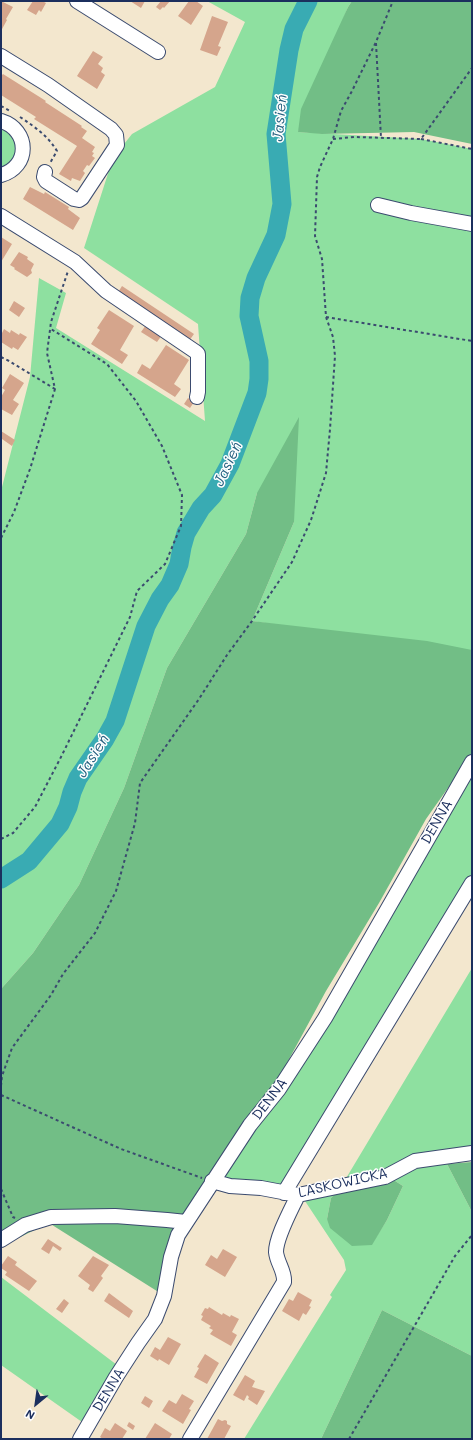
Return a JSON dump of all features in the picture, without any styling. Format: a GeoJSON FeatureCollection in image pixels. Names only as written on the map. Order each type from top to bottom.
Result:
{"type":"FeatureCollection","features":[{"type":"Feature","properties":{"kind":"street"},"geometry":{"type":"LineString","coordinates":[[77,1],[158,52]]}},
{"type":"Feature","properties":{"kind":"street"},"geometry":{"type":"LineString","coordinates":[[1,56],[84,109],[111,129],[116,135],[117,145],[82,198],[79,200],[74,199],[46,181],[44,172]]}},
{"type":"Feature","properties":{"kind":"street"},"geometry":{"type":"LineString","coordinates":[[1,121],[7,123],[16,130],[20,134],[23,142],[22,155],[17,165],[8,173],[1,175]]}},
{"type":"Feature","properties":{"kind":"street"},"geometry":{"type":"LineString","coordinates":[[378,205],[411,213],[472,224]]}},
{"type":"Feature","properties":{"kind":"street"},"geometry":{"type":"LineString","coordinates":[[1,216],[73,261],[106,291],[196,352],[198,362],[198,392],[196,397]]}},
{"type":"Feature","properties":{"kind":"street","name":"DENNA"},"geometry":{"type":"LineString","coordinates":[[80,1439],[120,1371],[155,1319],[164,1296],[171,1257],[178,1235],[212,1181],[250,1125],[280,1088],[325,1018],[472,762]]}},
{"type":"Feature","properties":{"kind":"street"},"geometry":{"type":"LineString","coordinates":[[190,1439],[284,1282],[283,1271],[276,1253],[291,1194],[472,883]]}},
{"type":"Feature","properties":{"kind":"street","name":"LASKOWICKA"},"geometry":{"type":"LineString","coordinates":[[212,1181],[230,1186],[261,1188],[291,1194],[385,1177],[415,1161],[472,1152]]}},
{"type":"Feature","properties":{"kind":"street"},"geometry":{"type":"LineString","coordinates":[[1,1240],[25,1225],[51,1216],[115,1216],[186,1222]]}},
{"type":"Feature","properties":{"kind":"path"},"geometry":{"type":"LineString","coordinates":[[1,1086],[2,1076],[12,1048],[95,933],[116,891],[135,823],[140,783],[292,562],[311,520],[326,473],[335,356],[333,337],[326,318],[322,259],[315,236],[317,177],[333,139],[341,111],[376,42],[393,1]]}},
{"type":"Feature","properties":{"kind":"path"},"geometry":{"type":"LineString","coordinates":[[376,42],[381,138]]}},
{"type":"Feature","properties":{"kind":"path"},"geometry":{"type":"LineString","coordinates":[[421,139],[472,68]]}},
{"type":"Feature","properties":{"kind":"path"},"geometry":{"type":"LineString","coordinates":[[1,106],[14,113]]}},
{"type":"Feature","properties":{"kind":"path"},"geometry":{"type":"LineString","coordinates":[[19,117],[36,127],[44,134],[57,151],[44,172]]}},
{"type":"Feature","properties":{"kind":"path"},"geometry":{"type":"LineString","coordinates":[[333,139],[354,137],[421,139],[472,149]]}},
{"type":"Feature","properties":{"kind":"path"},"geometry":{"type":"LineString","coordinates":[[1,538],[14,512],[30,469],[55,389],[47,353],[51,322],[73,261]]}},
{"type":"Feature","properties":{"kind":"path"},"geometry":{"type":"LineString","coordinates":[[326,318],[472,341]]}},
{"type":"Feature","properties":{"kind":"path"},"geometry":{"type":"LineString","coordinates":[[1,839],[14,833],[35,807],[130,617],[137,591],[165,564],[181,526],[182,495],[162,446],[136,401],[107,364],[51,330]]}},
{"type":"Feature","properties":{"kind":"path"},"geometry":{"type":"LineString","coordinates":[[1,357],[55,389]]}},
{"type":"Feature","properties":{"kind":"path"},"geometry":{"type":"LineString","coordinates":[[1,1095],[121,1149],[212,1181]]}},
{"type":"Feature","properties":{"kind":"path"},"geometry":{"type":"LineString","coordinates":[[1,1189],[13,1217],[25,1225]]}},
{"type":"Feature","properties":{"kind":"path"},"geometry":{"type":"LineString","coordinates":[[349,1439],[455,1256],[472,1235]]}},
{"type":"Feature","properties":{"kind":"green space"},"geometry":{"type":"Polygon","coordinates":[[[207,1],[352,1],[348,7],[298,132],[421,139],[472,149],[472,654],[252,621],[294,522],[257,493],[246,534],[167,668],[124,788],[79,885],[33,953],[1,989],[1,491],[30,377],[39,278],[66,293],[56,328],[205,421],[198,324],[84,248],[113,158],[132,134],[215,87],[245,22],[207,1]]]}},
{"type":"Feature","properties":{"kind":"green space"},"geometry":{"type":"Polygon","coordinates":[[[352,1],[472,1],[472,144],[414,132],[322,134],[298,132],[301,109],[352,1]]]}},
{"type":"Feature","properties":{"kind":"green space"},"geometry":{"type":"Polygon","coordinates":[[[1,128],[13,138],[15,142],[15,150],[14,161],[1,170],[1,128]]]}},
{"type":"Feature","properties":{"kind":"green space"},"geometry":{"type":"Polygon","coordinates":[[[299,417],[294,522],[252,621],[427,641],[472,650],[472,754],[426,819],[379,903],[326,991],[275,1085],[174,1233],[160,1293],[49,1223],[6,1244],[1,1240],[1,989],[33,953],[79,885],[124,788],[167,668],[246,534],[257,493],[299,417]]]}},
{"type":"Feature","properties":{"kind":"green space"},"geometry":{"type":"Polygon","coordinates":[[[472,773],[472,873],[282,1186],[224,1179],[223,1174],[472,773]]]}},
{"type":"Feature","properties":{"kind":"green space"},"geometry":{"type":"Polygon","coordinates":[[[472,968],[472,1147],[439,1151],[384,1170],[345,1180],[472,968]]]}},
{"type":"Feature","properties":{"kind":"green space"},"geometry":{"type":"Polygon","coordinates":[[[472,1162],[472,1212],[447,1164],[472,1162]]]}},
{"type":"Feature","properties":{"kind":"green space"},"geometry":{"type":"Polygon","coordinates":[[[428,1163],[447,1164],[472,1212],[472,1356],[382,1310],[321,1439],[244,1439],[332,1297],[330,1295],[346,1270],[344,1260],[305,1201],[341,1187],[331,1198],[327,1219],[371,1245],[387,1220],[403,1186],[392,1179],[413,1165],[428,1163]]]}},
{"type":"Feature","properties":{"kind":"green space"},"geometry":{"type":"Polygon","coordinates":[[[392,1179],[403,1186],[387,1220],[372,1245],[352,1246],[330,1228],[327,1219],[331,1198],[341,1187],[392,1179]]]}},
{"type":"Feature","properties":{"kind":"green space"},"geometry":{"type":"Polygon","coordinates":[[[1,1277],[117,1365],[82,1422],[1,1365],[1,1277]]]}},
{"type":"Feature","properties":{"kind":"green space"},"geometry":{"type":"Polygon","coordinates":[[[382,1310],[472,1356],[472,1439],[321,1439],[382,1310]]]}},
{"type":"Feature","properties":{"kind":"building"},"geometry":{"type":"Polygon","coordinates":[[[1,1],[13,7],[1,31],[1,1]]]}},
{"type":"Feature","properties":{"kind":"building"},"geometry":{"type":"Polygon","coordinates":[[[33,1],[42,1],[46,3],[41,12],[39,10],[36,15],[27,10],[33,1]]]}},
{"type":"Feature","properties":{"kind":"building"},"geometry":{"type":"Polygon","coordinates":[[[130,1],[145,1],[141,8],[130,1]]]}},
{"type":"Feature","properties":{"kind":"building"},"geometry":{"type":"Polygon","coordinates":[[[161,1],[170,1],[160,10],[156,7],[161,1]]]}},
{"type":"Feature","properties":{"kind":"building"},"geometry":{"type":"Polygon","coordinates":[[[189,1],[196,1],[203,6],[191,25],[178,16],[189,1]]]}},
{"type":"Feature","properties":{"kind":"building"},"geometry":{"type":"Polygon","coordinates":[[[212,16],[228,22],[218,46],[221,47],[217,56],[200,50],[212,16]]]}},
{"type":"Feature","properties":{"kind":"building"},"geometry":{"type":"Polygon","coordinates":[[[93,51],[103,57],[98,64],[103,68],[101,72],[105,75],[97,89],[77,76],[93,51]]]}},
{"type":"Feature","properties":{"kind":"building"},"geometry":{"type":"Polygon","coordinates":[[[1,74],[46,101],[45,102],[82,126],[81,127],[87,131],[82,138],[95,147],[92,152],[94,153],[92,156],[95,158],[83,171],[85,173],[80,181],[72,178],[71,181],[59,174],[77,146],[34,119],[36,117],[1,95],[1,74]]]}},
{"type":"Feature","properties":{"kind":"building"},"geometry":{"type":"Polygon","coordinates":[[[30,187],[44,194],[45,192],[69,207],[68,209],[80,218],[73,230],[23,199],[30,187]]]}},
{"type":"Feature","properties":{"kind":"building"},"geometry":{"type":"Polygon","coordinates":[[[1,237],[12,244],[1,262],[1,237]]]}},
{"type":"Feature","properties":{"kind":"building"},"geometry":{"type":"Polygon","coordinates":[[[19,252],[28,257],[27,259],[34,264],[31,270],[32,273],[27,277],[10,265],[19,252]]]}},
{"type":"Feature","properties":{"kind":"building"},"geometry":{"type":"Polygon","coordinates":[[[122,286],[194,334],[189,341],[117,294],[122,286]]]}},
{"type":"Feature","properties":{"kind":"building"},"geometry":{"type":"Polygon","coordinates":[[[14,301],[25,308],[19,317],[9,310],[14,301]]]}},
{"type":"Feature","properties":{"kind":"building"},"geometry":{"type":"Polygon","coordinates":[[[109,310],[134,326],[120,350],[128,355],[122,364],[91,344],[100,330],[97,328],[109,310]]]}},
{"type":"Feature","properties":{"kind":"building"},"geometry":{"type":"Polygon","coordinates":[[[146,325],[162,335],[157,342],[141,332],[146,325]]]}},
{"type":"Feature","properties":{"kind":"building"},"geometry":{"type":"Polygon","coordinates":[[[4,329],[10,333],[11,330],[19,335],[20,333],[27,337],[18,350],[13,347],[12,349],[1,342],[1,335],[4,329]]]}},
{"type":"Feature","properties":{"kind":"building"},"geometry":{"type":"Polygon","coordinates":[[[166,345],[189,360],[174,384],[181,389],[175,397],[137,373],[142,364],[150,369],[166,345]]]}},
{"type":"Feature","properties":{"kind":"building"},"geometry":{"type":"Polygon","coordinates":[[[10,374],[24,383],[13,400],[19,404],[12,415],[1,409],[1,397],[5,390],[2,388],[10,374]]]}},
{"type":"Feature","properties":{"kind":"building"},"geometry":{"type":"Polygon","coordinates":[[[188,398],[194,402],[190,408],[184,404],[188,398]]]}},
{"type":"Feature","properties":{"kind":"building"},"geometry":{"type":"Polygon","coordinates":[[[1,431],[15,440],[12,446],[2,439],[1,441],[1,431]]]}},
{"type":"Feature","properties":{"kind":"building"},"geometry":{"type":"Polygon","coordinates":[[[48,1239],[62,1248],[60,1251],[53,1246],[49,1254],[41,1249],[48,1239]]]}},
{"type":"Feature","properties":{"kind":"building"},"geometry":{"type":"Polygon","coordinates":[[[223,1249],[237,1257],[225,1277],[205,1265],[211,1255],[217,1259],[223,1249]]]}},
{"type":"Feature","properties":{"kind":"building"},"geometry":{"type":"Polygon","coordinates":[[[8,1256],[17,1262],[15,1265],[37,1281],[29,1291],[5,1275],[7,1272],[1,1268],[1,1266],[8,1256]]]}},
{"type":"Feature","properties":{"kind":"building"},"geometry":{"type":"Polygon","coordinates":[[[93,1256],[109,1265],[101,1276],[103,1278],[93,1292],[88,1289],[90,1285],[78,1276],[93,1256]]]}},
{"type":"Feature","properties":{"kind":"building"},"geometry":{"type":"Polygon","coordinates":[[[298,1292],[312,1300],[309,1306],[311,1307],[306,1315],[303,1313],[299,1321],[282,1311],[289,1299],[293,1301],[298,1292]]]}},
{"type":"Feature","properties":{"kind":"building"},"geometry":{"type":"Polygon","coordinates":[[[109,1293],[133,1311],[129,1318],[104,1301],[109,1293]]]}},
{"type":"Feature","properties":{"kind":"building"},"geometry":{"type":"Polygon","coordinates":[[[64,1299],[69,1303],[62,1313],[56,1309],[64,1299]]]}},
{"type":"Feature","properties":{"kind":"building"},"geometry":{"type":"Polygon","coordinates":[[[209,1307],[222,1315],[223,1313],[230,1317],[231,1315],[239,1319],[232,1332],[237,1335],[231,1346],[210,1334],[213,1330],[209,1328],[211,1326],[201,1320],[203,1316],[201,1315],[205,1308],[208,1309],[209,1307]]]}},
{"type":"Feature","properties":{"kind":"building"},"geometry":{"type":"Polygon","coordinates":[[[168,1337],[181,1344],[169,1365],[150,1356],[155,1347],[160,1350],[168,1337]]]}},
{"type":"Feature","properties":{"kind":"building"},"geometry":{"type":"Polygon","coordinates":[[[205,1354],[219,1363],[207,1384],[194,1377],[199,1368],[197,1367],[205,1354]]]}},
{"type":"Feature","properties":{"kind":"building"},"geometry":{"type":"Polygon","coordinates":[[[245,1375],[255,1381],[252,1387],[265,1391],[257,1405],[248,1399],[249,1397],[247,1395],[244,1401],[233,1395],[245,1375]]]}},
{"type":"Feature","properties":{"kind":"building"},"geometry":{"type":"Polygon","coordinates":[[[182,1394],[194,1401],[183,1424],[162,1411],[169,1400],[176,1404],[182,1394]]]}},
{"type":"Feature","properties":{"kind":"building"},"geometry":{"type":"Polygon","coordinates":[[[145,1396],[153,1401],[149,1408],[141,1403],[145,1396]]]}},
{"type":"Feature","properties":{"kind":"building"},"geometry":{"type":"Polygon","coordinates":[[[218,1419],[227,1421],[227,1424],[231,1426],[224,1439],[207,1439],[218,1419]]]}},
{"type":"Feature","properties":{"kind":"building"},"geometry":{"type":"Polygon","coordinates":[[[129,1422],[135,1426],[133,1430],[127,1426],[129,1422]]]}},
{"type":"Feature","properties":{"kind":"building"},"geometry":{"type":"Polygon","coordinates":[[[115,1423],[127,1431],[122,1439],[103,1439],[100,1437],[105,1428],[110,1431],[115,1423]]]}},
{"type":"Feature","properties":{"kind":"building"},"geometry":{"type":"Polygon","coordinates":[[[155,1423],[172,1434],[169,1439],[145,1439],[155,1423]]]}},
{"type":"Feature","properties":{"kind":"waterway","name":"Jasień"},"geometry":{"type":"LineString","coordinates":[[1,879],[29,861],[60,824],[68,807],[78,778],[105,739],[115,721],[146,626],[160,599],[170,585],[179,564],[186,533],[201,508],[213,495],[230,464],[257,393],[259,361],[249,316],[250,298],[256,278],[276,235],[282,204],[276,134],[289,50],[294,29],[308,1]]}}]}
